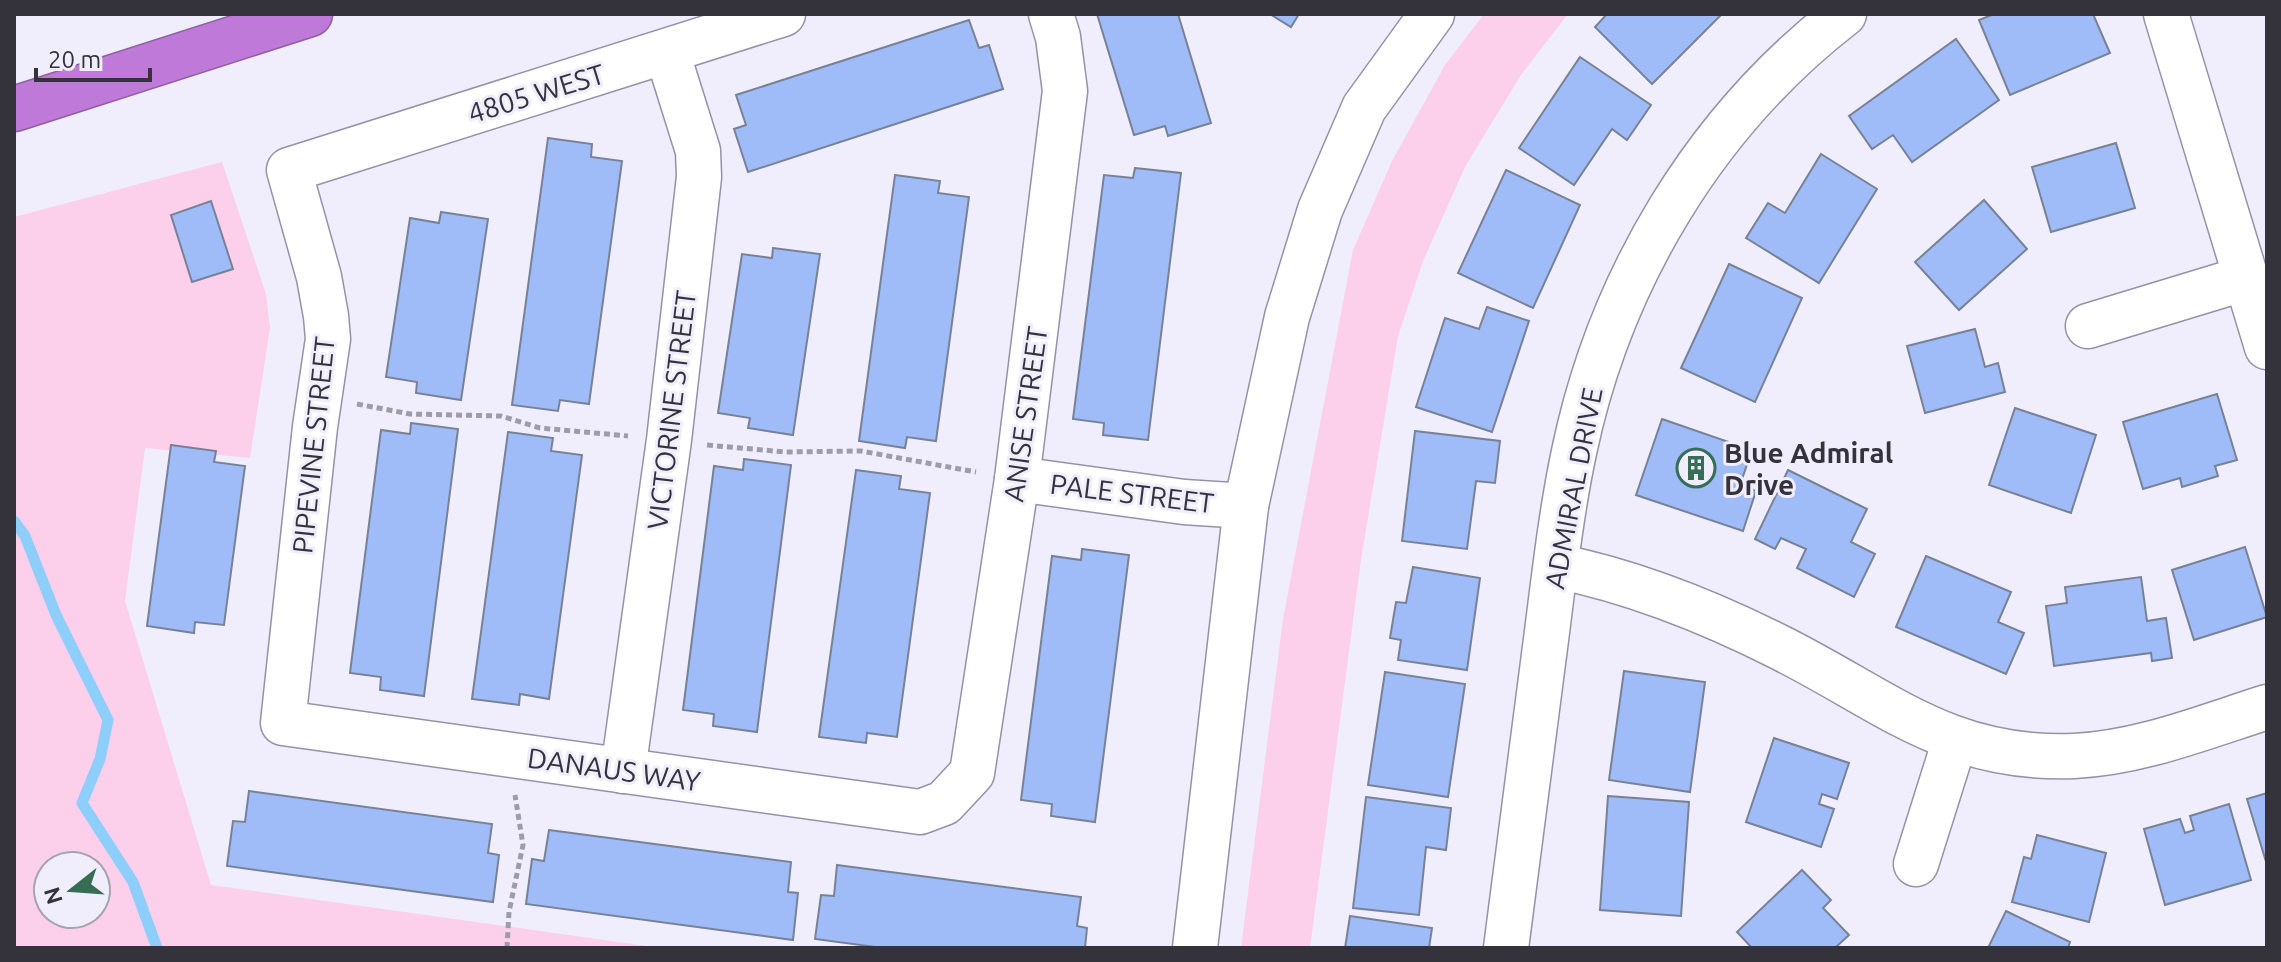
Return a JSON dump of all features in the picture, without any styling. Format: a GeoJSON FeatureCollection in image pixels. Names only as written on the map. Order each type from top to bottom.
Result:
{"type":"FeatureCollection","features":[{"type":"Feature","properties":{"kind":"highway"},"geometry":{"type":"LineString","coordinates":[[14,109],[310,14]]}},
{"type":"Feature","properties":{"kind":"street","name":"4805 WEST"},"geometry":{"type":"LineString","coordinates":[[289,170],[783,14]]}},
{"type":"Feature","properties":{"kind":"street","name":"ANISE STREET"},"geometry":{"type":"LineString","coordinates":[[944,803],[972,773],[997,476],[1065,91],[1058,37],[1051,14]]}},
{"type":"Feature","properties":{"kind":"street"},"geometry":{"type":"LineString","coordinates":[[1195,948],[1246,506],[1287,317],[1320,210],[1364,108],[1432,14]]}},
{"type":"Feature","properties":{"kind":"street","name":"ADMIRAL DRIVE"},"geometry":{"type":"LineString","coordinates":[[1506,948],[1556,566],[1574,452],[1593,378],[1620,305],[1651,238],[1690,176],[1731,122],[1778,71],[1844,14]]}},
{"type":"Feature","properties":{"kind":"street"},"geometry":{"type":"LineString","coordinates":[[2166,14],[2267,347]]}},
{"type":"Feature","properties":{"kind":"street","name":"VICTORINE STREET"},"geometry":{"type":"LineString","coordinates":[[623,771],[669,440],[699,177],[698,151],[667,52]]}},
{"type":"Feature","properties":{"kind":"street","name":"PIPEVINE STREET"},"geometry":{"type":"LineString","coordinates":[[283,723],[314,437],[328,339],[319,277],[289,170]]}},
{"type":"Feature","properties":{"kind":"street"},"geometry":{"type":"LineString","coordinates":[[2088,326],[2246,278]]}},
{"type":"Feature","properties":{"kind":"street","name":"PALE STREET"},"geometry":{"type":"LineString","coordinates":[[997,476],[1184,502],[1246,506]]}},
{"type":"Feature","properties":{"kind":"street"},"geometry":{"type":"LineString","coordinates":[[1556,566],[1653,590],[1784,650],[1899,716],[1982,748],[2035,755],[2104,754],[2162,741],[2267,707]]}},
{"type":"Feature","properties":{"kind":"street","name":"DANAUS WAY"},"geometry":{"type":"LineString","coordinates":[[283,723],[920,812],[944,803]]}},
{"type":"Feature","properties":{"kind":"street"},"geometry":{"type":"LineString","coordinates":[[1916,864],[1955,740]]}},
{"type":"Feature","properties":{"kind":"path"},"geometry":{"type":"LineString","coordinates":[[344,402],[410,414],[501,416],[540,428],[629,437]]}},
{"type":"Feature","properties":{"kind":"path"},"geometry":{"type":"LineString","coordinates":[[698,444],[785,452],[861,451],[997,476]]}},
{"type":"Feature","properties":{"kind":"path"},"geometry":{"type":"LineString","coordinates":[[507,948],[509,912],[523,845],[516,787]]}},
{"type":"Feature","properties":{"kind":"shaded area"},"geometry":{"type":"Polygon","coordinates":[[[1484,14],[1568,14],[1521,75],[1466,165],[1423,261],[1398,336],[1361,560],[1310,948],[1241,948],[1283,619],[1353,250],[1392,161],[1445,65],[1484,14]]]}},
{"type":"Feature","properties":{"kind":"shaded area"},"geometry":{"type":"Polygon","coordinates":[[[222,162],[266,294],[270,328],[250,458],[145,448],[125,601],[211,885],[661,948],[14,948],[14,217],[222,162]]]}},
{"type":"Feature","properties":{"kind":"building"},"geometry":{"type":"Polygon","coordinates":[[[1097,14],[1178,14],[1211,123],[1168,136],[1165,126],[1134,135],[1097,14]]]}},
{"type":"Feature","properties":{"kind":"building"},"geometry":{"type":"Polygon","coordinates":[[[1270,14],[1299,14],[1291,27],[1270,14]]]}},
{"type":"Feature","properties":{"kind":"building"},"geometry":{"type":"Polygon","coordinates":[[[1607,14],[1722,14],[1652,84],[1595,27],[1607,14]]]}},
{"type":"Feature","properties":{"kind":"building"},"geometry":{"type":"Polygon","coordinates":[[[1994,14],[2093,14],[2110,53],[2010,95],[1979,20],[1994,14]]]}},
{"type":"Feature","properties":{"kind":"building"},"geometry":{"type":"Polygon","coordinates":[[[969,20],[979,48],[989,45],[1003,89],[748,172],[734,129],[746,125],[736,95],[969,20]]]}},
{"type":"Feature","properties":{"kind":"building"},"geometry":{"type":"Polygon","coordinates":[[[1956,39],[1999,100],[1912,162],[1893,135],[1872,149],[1849,116],[1956,39]]]}},
{"type":"Feature","properties":{"kind":"building"},"geometry":{"type":"Polygon","coordinates":[[[1580,57],[1651,105],[1627,140],[1612,129],[1574,185],[1519,148],[1580,57]]]}},
{"type":"Feature","properties":{"kind":"building"},"geometry":{"type":"Polygon","coordinates":[[[548,138],[592,144],[591,157],[622,161],[589,404],[560,400],[558,411],[512,405],[548,138]]]}},
{"type":"Feature","properties":{"kind":"building"},"geometry":{"type":"Polygon","coordinates":[[[2116,143],[2135,208],[2051,232],[2032,167],[2116,143]]]}},
{"type":"Feature","properties":{"kind":"building"},"geometry":{"type":"Polygon","coordinates":[[[1821,154],[1877,189],[1819,283],[1746,238],[1768,203],[1785,213],[1821,154]]]}},
{"type":"Feature","properties":{"kind":"building"},"geometry":{"type":"Polygon","coordinates":[[[1135,168],[1181,173],[1148,440],[1103,435],[1104,423],[1073,419],[1104,175],[1133,178],[1135,168]]]}},
{"type":"Feature","properties":{"kind":"building"},"geometry":{"type":"Polygon","coordinates":[[[1506,170],[1580,205],[1533,308],[1458,273],[1506,170]]]}},
{"type":"Feature","properties":{"kind":"building"},"geometry":{"type":"Polygon","coordinates":[[[895,175],[940,181],[938,193],[969,197],[936,441],[907,437],[905,448],[859,441],[895,175]]]}},
{"type":"Feature","properties":{"kind":"building"},"geometry":{"type":"Polygon","coordinates":[[[1984,200],[2027,249],[1959,310],[1915,262],[1984,200]]]}},
{"type":"Feature","properties":{"kind":"building"},"geometry":{"type":"Polygon","coordinates":[[[211,201],[233,269],[192,282],[171,215],[211,201]]]}},
{"type":"Feature","properties":{"kind":"building"},"geometry":{"type":"Polygon","coordinates":[[[441,212],[488,219],[461,400],[416,393],[417,382],[386,377],[410,218],[439,223],[441,212]]]}},
{"type":"Feature","properties":{"kind":"building"},"geometry":{"type":"Polygon","coordinates":[[[773,248],[820,254],[793,435],[748,428],[750,418],[718,413],[742,254],[772,258],[773,248]]]}},
{"type":"Feature","properties":{"kind":"building"},"geometry":{"type":"Polygon","coordinates":[[[1729,264],[1802,298],[1755,402],[1681,368],[1729,264]]]}},
{"type":"Feature","properties":{"kind":"building"},"geometry":{"type":"Polygon","coordinates":[[[1487,307],[1529,321],[1492,432],[1416,407],[1445,318],[1479,329],[1487,307]]]}},
{"type":"Feature","properties":{"kind":"building"},"geometry":{"type":"Polygon","coordinates":[[[1975,329],[1985,367],[1998,363],[2005,392],[1925,413],[1907,346],[1975,329]]]}},
{"type":"Feature","properties":{"kind":"building"},"geometry":{"type":"Polygon","coordinates":[[[2217,394],[2237,460],[2215,466],[2218,476],[2182,487],[2180,478],[2143,489],[2123,422],[2217,394]]]}},
{"type":"Feature","properties":{"kind":"building"},"geometry":{"type":"Polygon","coordinates":[[[2015,408],[2096,435],[2071,513],[1989,485],[2015,408]]]}},
{"type":"Feature","properties":{"kind":"building","name":"Blue Admiral Drive"},"geometry":{"type":"Polygon","coordinates":[[[1662,419],[1752,450],[1740,485],[1756,491],[1743,531],[1636,495],[1662,419]]]}},
{"type":"Feature","properties":{"kind":"building"},"geometry":{"type":"Polygon","coordinates":[[[411,423],[458,429],[424,696],[380,690],[381,677],[350,673],[381,430],[410,434],[411,423]]]}},
{"type":"Feature","properties":{"kind":"building"},"geometry":{"type":"Polygon","coordinates":[[[1415,431],[1500,441],[1495,483],[1476,481],[1467,549],[1402,541],[1415,431]]]}},
{"type":"Feature","properties":{"kind":"building"},"geometry":{"type":"Polygon","coordinates":[[[508,432],[553,438],[551,451],[582,455],[549,699],[520,694],[519,705],[472,699],[508,432]]]}},
{"type":"Feature","properties":{"kind":"building"},"geometry":{"type":"Polygon","coordinates":[[[171,445],[216,451],[214,462],[245,466],[224,625],[195,622],[194,633],[147,626],[171,445]]]}},
{"type":"Feature","properties":{"kind":"building"},"geometry":{"type":"Polygon","coordinates":[[[744,459],[791,465],[757,732],[713,726],[714,714],[683,710],[714,466],[743,470],[744,459]]]}},
{"type":"Feature","properties":{"kind":"building"},"geometry":{"type":"Polygon","coordinates":[[[856,470],[901,476],[899,489],[930,493],[897,737],[867,733],[866,743],[819,737],[856,470]]]}},
{"type":"Feature","properties":{"kind":"building"},"geometry":{"type":"Polygon","coordinates":[[[1788,470],[1867,509],[1851,542],[1875,554],[1854,597],[1797,568],[1806,549],[1781,538],[1775,549],[1755,539],[1788,470]]]}},
{"type":"Feature","properties":{"kind":"building"},"geometry":{"type":"Polygon","coordinates":[[[2245,547],[2267,617],[2194,640],[2172,570],[2245,547]]]}},
{"type":"Feature","properties":{"kind":"building"},"geometry":{"type":"Polygon","coordinates":[[[1082,549],[1129,555],[1095,822],[1051,816],[1052,804],[1021,800],[1052,556],[1081,560],[1082,549]]]}},
{"type":"Feature","properties":{"kind":"building"},"geometry":{"type":"Polygon","coordinates":[[[1926,556],[2011,592],[1998,622],[2024,633],[2006,674],[1896,627],[1926,556]]]}},
{"type":"Feature","properties":{"kind":"building"},"geometry":{"type":"Polygon","coordinates":[[[1413,567],[1480,578],[1467,670],[1398,660],[1401,640],[1390,638],[1396,602],[1406,603],[1413,567]]]}},
{"type":"Feature","properties":{"kind":"building"},"geometry":{"type":"Polygon","coordinates":[[[2141,577],[2147,621],[2166,618],[2172,658],[2152,661],[2151,653],[2054,666],[2046,606],[2067,603],[2065,587],[2141,577]]]}},
{"type":"Feature","properties":{"kind":"building"},"geometry":{"type":"Polygon","coordinates":[[[1624,671],[1705,682],[1690,792],[1609,780],[1624,671]]]}},
{"type":"Feature","properties":{"kind":"building"},"geometry":{"type":"Polygon","coordinates":[[[1385,672],[1465,684],[1448,797],[1368,785],[1385,672]]]}},
{"type":"Feature","properties":{"kind":"building"},"geometry":{"type":"Polygon","coordinates":[[[1774,738],[1849,763],[1837,799],[1822,794],[1819,804],[1834,809],[1821,847],[1746,822],[1774,738]]]}},
{"type":"Feature","properties":{"kind":"building"},"geometry":{"type":"Polygon","coordinates":[[[249,791],[492,824],[488,853],[499,855],[493,902],[227,866],[233,821],[245,822],[249,791]]]}},
{"type":"Feature","properties":{"kind":"building"},"geometry":{"type":"Polygon","coordinates":[[[2267,793],[2267,865],[2247,799],[2267,793]]]}},
{"type":"Feature","properties":{"kind":"building"},"geometry":{"type":"Polygon","coordinates":[[[1608,796],[1689,802],[1681,916],[1600,910],[1608,796]]]}},
{"type":"Feature","properties":{"kind":"building"},"geometry":{"type":"Polygon","coordinates":[[[1366,797],[1451,808],[1446,850],[1426,847],[1419,915],[1353,908],[1366,797]]]}},
{"type":"Feature","properties":{"kind":"building"},"geometry":{"type":"Polygon","coordinates":[[[2229,804],[2251,880],[2165,905],[2144,829],[2180,819],[2185,833],[2194,830],[2190,816],[2229,804]]]}},
{"type":"Feature","properties":{"kind":"building"},"geometry":{"type":"Polygon","coordinates":[[[549,830],[791,862],[788,892],[798,893],[793,940],[526,904],[532,859],[544,861],[549,830]]]}},
{"type":"Feature","properties":{"kind":"building"},"geometry":{"type":"Polygon","coordinates":[[[2037,835],[2106,853],[2089,922],[2012,902],[2024,857],[2031,859],[2037,835]]]}},
{"type":"Feature","properties":{"kind":"building"},"geometry":{"type":"Polygon","coordinates":[[[837,865],[1081,897],[1077,926],[1087,928],[1085,948],[883,948],[815,939],[821,895],[834,896],[837,865]]]}},
{"type":"Feature","properties":{"kind":"building"},"geometry":{"type":"Polygon","coordinates":[[[1802,870],[1831,900],[1823,908],[1849,935],[1835,948],[1752,948],[1737,932],[1802,870]]]}},
{"type":"Feature","properties":{"kind":"building"},"geometry":{"type":"Polygon","coordinates":[[[2006,911],[2070,942],[2068,948],[1988,948],[2006,911]]]}},
{"type":"Feature","properties":{"kind":"building"},"geometry":{"type":"Polygon","coordinates":[[[1350,916],[1432,928],[1429,948],[1345,948],[1350,916]]]}},
{"type":"Feature","properties":{"kind":"waterway"},"geometry":{"type":"LineString","coordinates":[[14,521],[25,536],[56,615],[108,720],[100,759],[82,803],[133,882],[157,948]]}},
{"type":"Feature","properties":{"kind":"place","name":"Blue Admiral Drive"},"geometry":{"type":"Point","coordinates":[1696,468]}}]}
